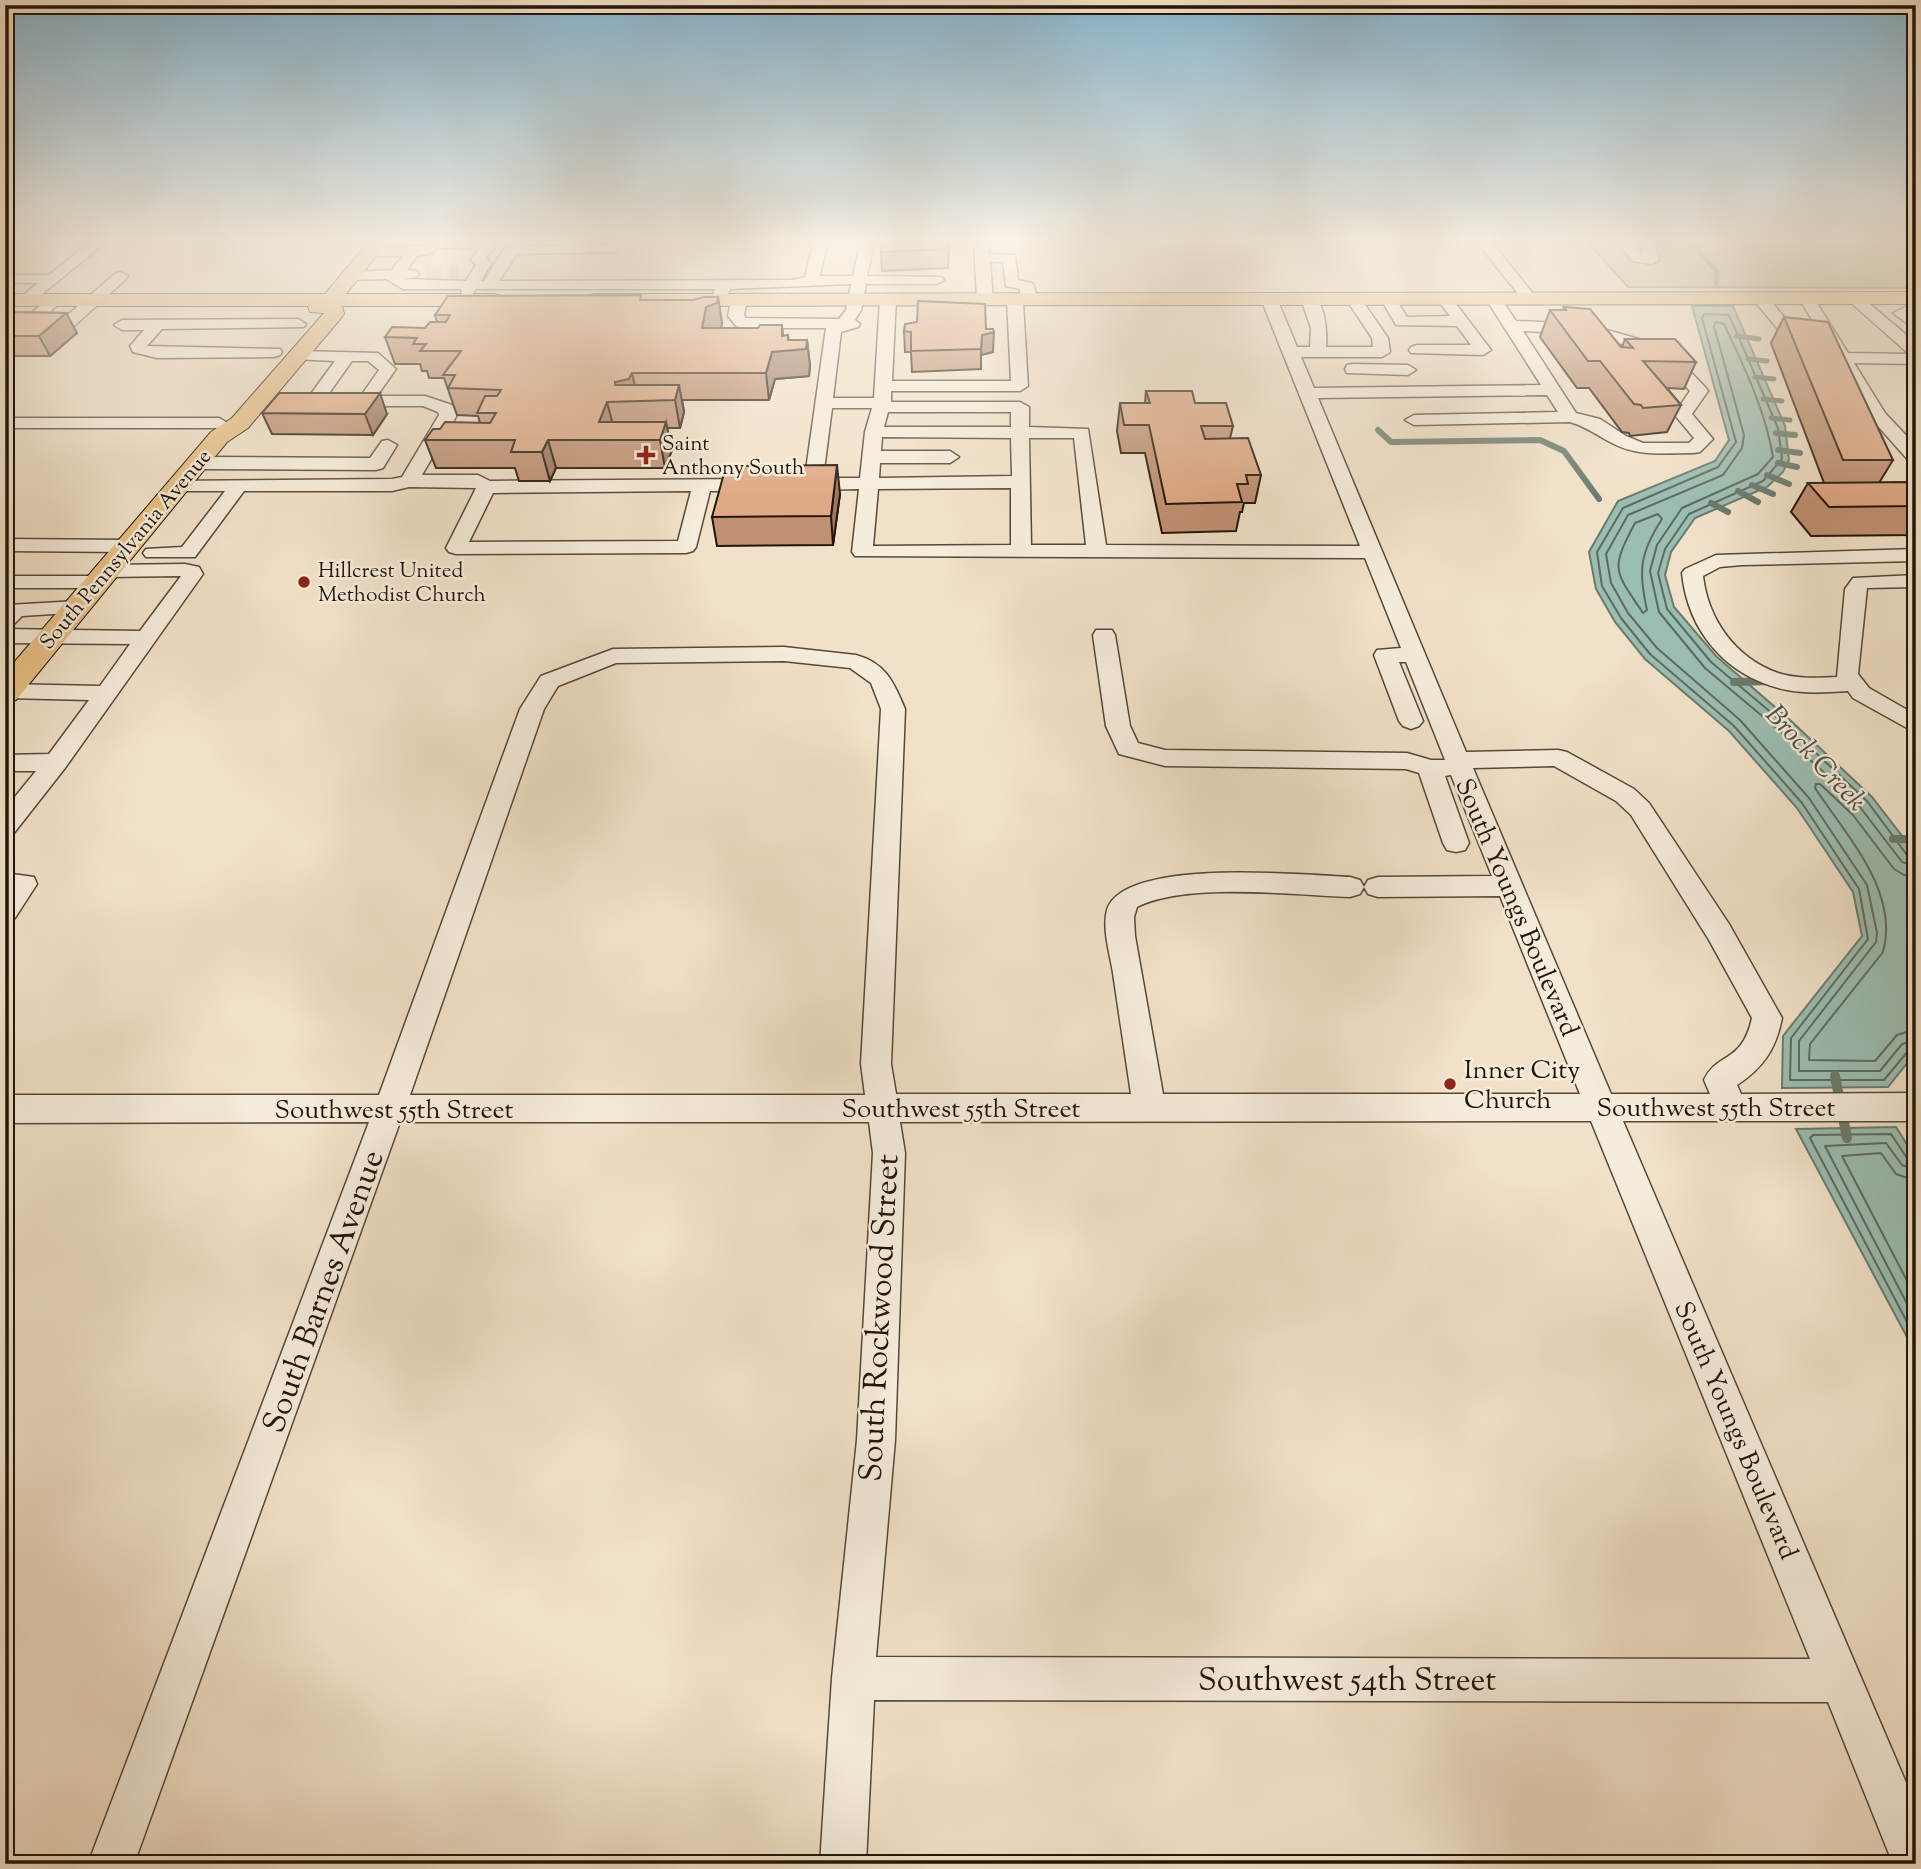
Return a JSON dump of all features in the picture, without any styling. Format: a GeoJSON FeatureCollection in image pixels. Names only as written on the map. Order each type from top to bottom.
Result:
{"type":"FeatureCollection","features":[{"type":"Feature","properties":{"kind":"main road","name":"South Pennsylvania Avenue"},"geometry":{"type":"LineString","coordinates":[[207,454],[274,352],[296,326]]}},
{"type":"Feature","properties":{"kind":"main road","name":"South Pennsylvania Avenue"},"geometry":{"type":"LineString","coordinates":[[6,692],[207,454],[240,423],[276,403],[299,356],[324,326]]}},
{"type":"Feature","properties":{"kind":"street"},"geometry":{"type":"LineString","coordinates":[[159,326],[138,345],[139,349],[157,353],[274,352]]}},
{"type":"Feature","properties":{"kind":"street"},"geometry":{"type":"LineString","coordinates":[[250,353],[273,326]]}},
{"type":"Feature","properties":{"kind":"street"},"geometry":{"type":"LineString","coordinates":[[820,326],[851,326]]}},
{"type":"Feature","properties":{"kind":"street"},"geometry":{"type":"LineString","coordinates":[[887,326],[882,399],[874,432],[862,552],[1373,552]]}},
{"type":"Feature","properties":{"kind":"street"},"geometry":{"type":"LineString","coordinates":[[823,403],[1020,386],[1021,326]]}},
{"type":"Feature","properties":{"kind":"street","name":"South Youngs Boulevard"},"geometry":{"type":"LineString","coordinates":[[1287,326],[1313,367],[1373,552],[1415,655],[1450,765],[1509,886],[1916,1861]]}},
{"type":"Feature","properties":{"kind":"street"},"geometry":{"type":"LineString","coordinates":[[1313,367],[1318,326]]}},
{"type":"Feature","properties":{"kind":"street"},"geometry":{"type":"LineString","coordinates":[[1313,367],[1382,352],[1380,338],[1372,326]]}},
{"type":"Feature","properties":{"kind":"street"},"geometry":{"type":"LineString","coordinates":[[1417,349],[1483,349],[1465,326]]}},
{"type":"Feature","properties":{"kind":"street"},"geometry":{"type":"LineString","coordinates":[[1512,326],[1570,417]]}},
{"type":"Feature","properties":{"kind":"street"},"geometry":{"type":"LineString","coordinates":[[1414,420],[1570,417],[1594,423],[1620,440],[1641,448],[1694,448],[1704,439],[1683,414],[1699,391],[1661,350],[1586,329],[1517,326]]}},
{"type":"Feature","properties":{"kind":"street"},"geometry":{"type":"LineString","coordinates":[[1785,326],[1793,336],[1834,341]]}},
{"type":"Feature","properties":{"kind":"street"},"geometry":{"type":"LineString","coordinates":[[1825,326],[1878,416],[1916,457]]}},
{"type":"Feature","properties":{"kind":"street"},"geometry":{"type":"LineString","coordinates":[[1886,326],[1916,352]]}},
{"type":"Feature","properties":{"kind":"street"},"geometry":{"type":"LineString","coordinates":[[839,327],[806,484],[1021,482]]}},
{"type":"Feature","properties":{"kind":"street"},"geometry":{"type":"LineString","coordinates":[[1892,331],[1916,331]]}},
{"type":"Feature","properties":{"kind":"street"},"geometry":{"type":"LineString","coordinates":[[376,359],[398,352]]}},
{"type":"Feature","properties":{"kind":"street"},"geometry":{"type":"LineString","coordinates":[[299,356],[372,356],[388,369],[365,402]]}},
{"type":"Feature","properties":{"kind":"street"},"geometry":{"type":"LineString","coordinates":[[314,402],[348,356]]}},
{"type":"Feature","properties":{"kind":"street"},"geometry":{"type":"LineString","coordinates":[[1845,358],[1916,359]]}},
{"type":"Feature","properties":{"kind":"street"},"geometry":{"type":"LineString","coordinates":[[1313,367],[1553,390]]}},
{"type":"Feature","properties":{"kind":"street"},"geometry":{"type":"LineString","coordinates":[[1313,367],[1408,370]]}},
{"type":"Feature","properties":{"kind":"street"},"geometry":{"type":"LineString","coordinates":[[882,399],[1020,407],[1021,551]]}},
{"type":"Feature","properties":{"kind":"street"},"geometry":{"type":"LineString","coordinates":[[276,403],[425,401],[446,409],[448,415],[409,481]]}},
{"type":"Feature","properties":{"kind":"street"},"geometry":{"type":"LineString","coordinates":[[5,423],[207,454],[239,485],[392,485],[409,481],[478,481],[486,487],[771,484]]}},
{"type":"Feature","properties":{"kind":"street"},"geometry":{"type":"LineString","coordinates":[[1890,430],[1916,430]]}},
{"type":"Feature","properties":{"kind":"street"},"geometry":{"type":"LineString","coordinates":[[874,432],[1082,433],[1097,552]]}},
{"type":"Feature","properties":{"kind":"street"},"geometry":{"type":"LineString","coordinates":[[948,482],[950,433]]}},
{"type":"Feature","properties":{"kind":"street"},"geometry":{"type":"LineString","coordinates":[[207,454],[211,479],[262,463],[376,464],[388,445],[361,445]]}},
{"type":"Feature","properties":{"kind":"street"},"geometry":{"type":"LineString","coordinates":[[872,457],[950,457]]}},
{"type":"Feature","properties":{"kind":"street"},"geometry":{"type":"LineString","coordinates":[[5,582],[188,553],[239,485]]}},
{"type":"Feature","properties":{"kind":"street"},"geometry":{"type":"LineString","coordinates":[[486,487],[456,548],[686,547],[702,485]]}},
{"type":"Feature","properties":{"kind":"street"},"geometry":{"type":"LineString","coordinates":[[5,545],[114,563],[192,571],[193,574],[56,762],[5,827]]}},
{"type":"Feature","properties":{"kind":"street"},"geometry":{"type":"LineString","coordinates":[[1855,684],[1787,683],[1742,664],[1721,645],[1698,607],[1692,591],[1692,573],[1716,561],[1778,556],[1916,555]]}},
{"type":"Feature","properties":{"kind":"street"},"geometry":{"type":"LineString","coordinates":[[1778,556],[1860,582],[1916,582]]}},
{"type":"Feature","properties":{"kind":"street"},"geometry":{"type":"LineString","coordinates":[[1860,582],[1856,589],[1847,675],[1861,693],[1916,726]]}},
{"type":"Feature","properties":{"kind":"street"},"geometry":{"type":"LineString","coordinates":[[5,621],[16,610],[76,607]]}},
{"type":"Feature","properties":{"kind":"street"},"geometry":{"type":"LineString","coordinates":[[1104,635],[1118,726],[1128,748],[1146,755],[1166,758],[1407,761],[1450,765],[1558,758],[1625,794],[1640,808],[1719,932],[1768,1018],[1764,1037],[1752,1059],[1719,1080],[1732,1108]]}},
{"type":"Feature","properties":{"kind":"street"},"geometry":{"type":"LineString","coordinates":[[5,636],[144,638]]}},
{"type":"Feature","properties":{"kind":"street","name":"South Barnes Avenue"},"geometry":{"type":"LineString","coordinates":[[111,1864],[389,1110],[532,709],[550,681],[613,656],[784,654],[856,662]]}},
{"type":"Feature","properties":{"kind":"street"},"geometry":{"type":"LineString","coordinates":[[1415,655],[1385,655],[1413,727],[1450,765],[1458,849],[1474,886]]}},
{"type":"Feature","properties":{"kind":"street","name":"South Rockwood Street"},"geometry":{"type":"LineString","coordinates":[[843,1864],[852,1678],[876,1440],[889,1153],[876,1064],[893,709],[881,679],[856,662]]}},
{"type":"Feature","properties":{"kind":"street"},"geometry":{"type":"LineString","coordinates":[[6,692],[107,693]]}},
{"type":"Feature","properties":{"kind":"street"},"geometry":{"type":"LineString","coordinates":[[5,763],[56,762]]}},
{"type":"Feature","properties":{"kind":"street"},"geometry":{"type":"LineString","coordinates":[[5,883],[24,884],[5,911]]}},
{"type":"Feature","properties":{"kind":"street"},"geometry":{"type":"LineString","coordinates":[[1149,1108],[1121,936],[1120,911],[1126,900],[1148,890],[1177,885],[1350,887]]}},
{"type":"Feature","properties":{"kind":"street"},"geometry":{"type":"LineString","coordinates":[[1378,887],[1509,886]]}},
{"type":"Feature","properties":{"kind":"street","name":"Southwest 55th Street"},"geometry":{"type":"LineString","coordinates":[[5,1110],[1900,1107]]}},
{"type":"Feature","properties":{"kind":"street","name":"Southwest 54th Street"},"geometry":{"type":"LineString","coordinates":[[852,1678],[1842,1681]]}},
{"type":"Feature","properties":{"kind":"water","name":"Brock Creek"},"geometry":{"type":"Polygon","coordinates":[[[1698,326],[1742,326],[1785,426],[1789,460],[1783,472],[1767,487],[1695,518],[1671,552],[1665,575],[1674,607],[1716,656],[1790,720],[1872,797],[1916,854],[1916,1052],[1888,1087],[1782,1088],[1783,1036],[1862,936],[1853,892],[1797,808],[1729,731],[1645,659],[1615,622],[1596,589],[1589,552],[1618,501],[1715,461],[1729,440],[1698,326]]]}},
{"type":"Feature","properties":{"kind":"water"},"geometry":{"type":"Polygon","coordinates":[[[1896,1127],[1916,1159],[1916,1354],[1796,1129],[1896,1127]]]}},
{"type":"Feature","properties":{"kind":"building"},"geometry":{"type":"Polygon","coordinates":[[[5,326],[50,326],[39,336],[5,336],[5,326]]]}},
{"type":"Feature","properties":{"kind":"building"},"geometry":{"type":"Polygon","coordinates":[[[782,326],[782,336],[788,335],[788,340],[807,340],[806,349],[772,352],[766,373],[632,373],[629,379],[615,382],[615,385],[679,385],[675,400],[607,402],[599,422],[666,422],[660,440],[548,440],[542,452],[511,452],[515,440],[425,440],[433,429],[440,429],[445,422],[490,423],[496,413],[477,413],[485,396],[497,396],[501,390],[448,388],[455,375],[443,375],[461,351],[420,351],[426,344],[413,344],[417,338],[385,337],[392,327],[782,326]]]}},
{"type":"Feature","properties":{"kind":"building"},"geometry":{"type":"Polygon","coordinates":[[[905,326],[986,326],[986,329],[993,329],[994,332],[982,335],[981,349],[911,351],[911,332],[904,331],[905,326]]]}},
{"type":"Feature","properties":{"kind":"building"},"geometry":{"type":"Polygon","coordinates":[[[1562,326],[1604,326],[1621,347],[1633,348],[1625,339],[1675,339],[1696,362],[1643,361],[1681,405],[1643,408],[1634,404],[1600,361],[1588,361],[1562,326]]]}},
{"type":"Feature","properties":{"kind":"building"},"geometry":{"type":"Polygon","coordinates":[[[1788,326],[1830,326],[1893,460],[1843,460],[1788,326]]]}},
{"type":"Feature","properties":{"kind":"building"},"geometry":{"type":"Polygon","coordinates":[[[1146,391],[1192,391],[1195,403],[1226,403],[1233,426],[1201,426],[1205,439],[1248,438],[1261,475],[1246,475],[1248,484],[1237,484],[1242,502],[1166,504],[1149,425],[1124,425],[1120,403],[1150,403],[1146,391]]]}},
{"type":"Feature","properties":{"kind":"building"},"geometry":{"type":"Polygon","coordinates":[[[279,393],[380,393],[365,414],[262,413],[279,393]]]}},
{"type":"Feature","properties":{"kind":"building"},"geometry":{"type":"Polygon","coordinates":[[[837,465],[831,516],[712,517],[726,466],[837,465]]]}},
{"type":"Feature","properties":{"kind":"building"},"geometry":{"type":"Polygon","coordinates":[[[1916,482],[1916,506],[1829,507],[1808,483],[1916,482]]]}},
{"type":"Feature","properties":{"kind":"waterway"},"geometry":{"type":"LineString","coordinates":[[1737,336],[1759,339]]}},
{"type":"Feature","properties":{"kind":"waterway"},"geometry":{"type":"LineString","coordinates":[[1748,359],[1767,361]]}},
{"type":"Feature","properties":{"kind":"waterway"},"geometry":{"type":"LineString","coordinates":[[1755,377],[1774,379]]}},
{"type":"Feature","properties":{"kind":"waterway"},"geometry":{"type":"LineString","coordinates":[[1763,399],[1782,401]]}},
{"type":"Feature","properties":{"kind":"waterway"},"geometry":{"type":"LineString","coordinates":[[1771,418],[1790,420]]}},
{"type":"Feature","properties":{"kind":"waterway"},"geometry":{"type":"LineString","coordinates":[[1378,430],[1391,442],[1540,440],[1564,451],[1599,499]]}},
{"type":"Feature","properties":{"kind":"waterway"},"geometry":{"type":"LineString","coordinates":[[1776,433],[1795,435]]}},
{"type":"Feature","properties":{"kind":"waterway"},"geometry":{"type":"LineString","coordinates":[[1778,450],[1800,453]]}},
{"type":"Feature","properties":{"kind":"waterway"},"geometry":{"type":"LineString","coordinates":[[1778,463],[1797,467]]}},
{"type":"Feature","properties":{"kind":"waterway"},"geometry":{"type":"LineString","coordinates":[[1767,475],[1789,484]]}},
{"type":"Feature","properties":{"kind":"waterway"},"geometry":{"type":"LineString","coordinates":[[1752,485],[1773,494]]}},
{"type":"Feature","properties":{"kind":"waterway"},"geometry":{"type":"LineString","coordinates":[[1738,491],[1758,502]]}},
{"type":"Feature","properties":{"kind":"waterway"},"geometry":{"type":"LineString","coordinates":[[1711,503],[1728,512]]}},
{"type":"Feature","properties":{"kind":"waterway"},"geometry":{"type":"LineString","coordinates":[[1734,682],[1772,681]]}},
{"type":"Feature","properties":{"kind":"waterway"},"geometry":{"type":"LineString","coordinates":[[1893,839],[1916,839]]}},
{"type":"Feature","properties":{"kind":"waterway","name":"Brock Creek"},"geometry":{"type":"LineString","coordinates":[[1835,1076],[1847,1138]]}},
{"type":"Feature","properties":{"kind":"place","name":"Saint Anthony South"},"geometry":{"type":"Point","coordinates":[646,455]}},
{"type":"Feature","properties":{"kind":"place","name":"Hillcrest United Methodist Church"},"geometry":{"type":"Point","coordinates":[304,582]}},
{"type":"Feature","properties":{"kind":"place","name":"Inner City Church"},"geometry":{"type":"Point","coordinates":[1450,1084]}}]}
